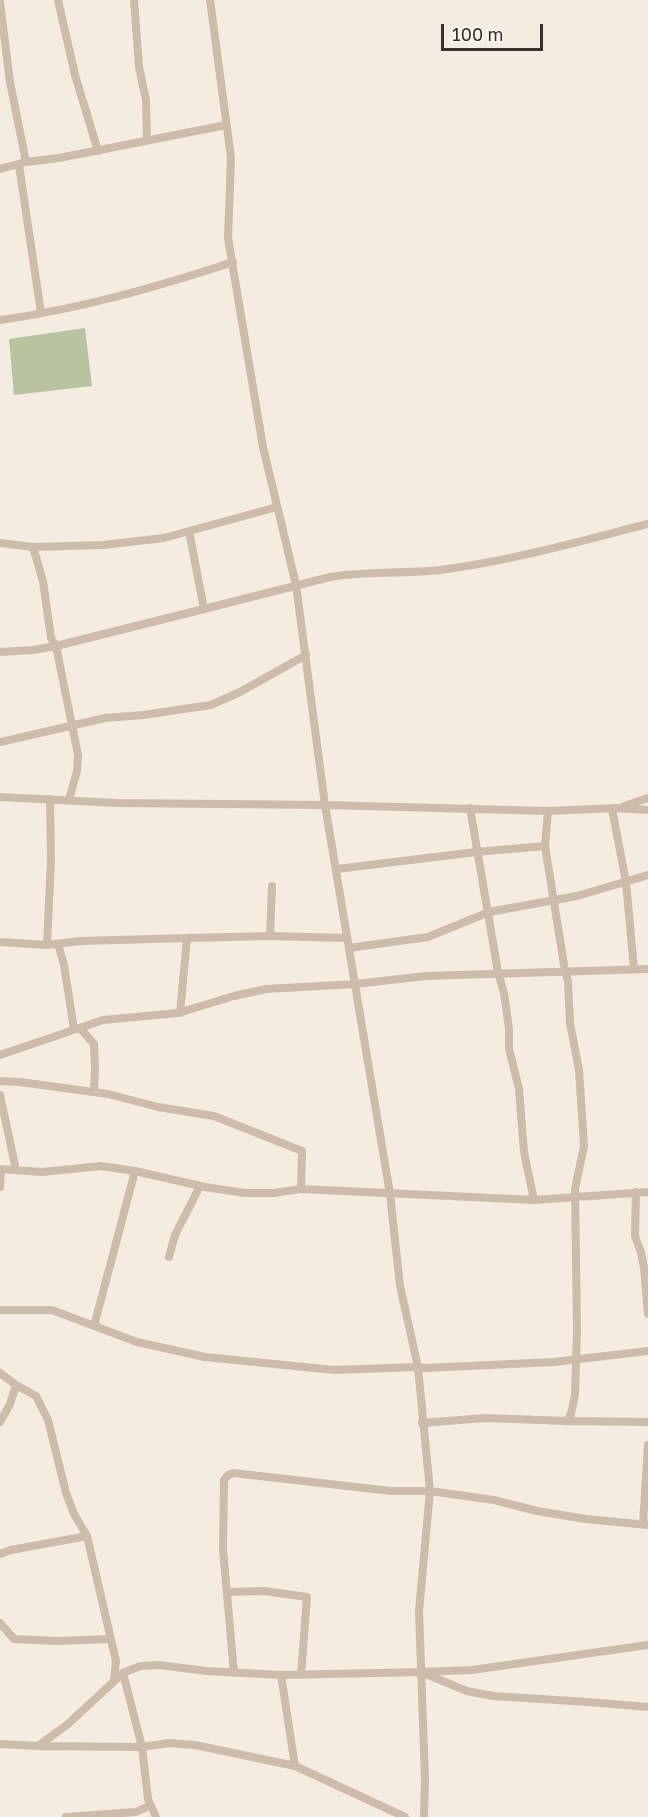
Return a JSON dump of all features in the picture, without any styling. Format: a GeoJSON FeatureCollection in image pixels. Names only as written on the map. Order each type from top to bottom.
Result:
{"type":"FeatureCollection","features":[{"type":"Feature","properties":{"kind":"street"},"geometry":{"type":"LineString","coordinates":[[58,0],[75,75],[98,151]]}},
{"type":"Feature","properties":{"kind":"street"},"geometry":{"type":"LineString","coordinates":[[134,0],[139,67],[146,100],[147,140]]}},
{"type":"Feature","properties":{"kind":"street"},"geometry":{"type":"LineString","coordinates":[[210,0],[231,158],[228,238],[259,422],[296,585],[325,805],[390,1194],[400,1286],[418,1367],[430,1491],[419,1611],[425,1779],[424,1817]]}},
{"type":"Feature","properties":{"kind":"street"},"geometry":{"type":"LineString","coordinates":[[0,2],[41,312]]}},
{"type":"Feature","properties":{"kind":"street"},"geometry":{"type":"LineString","coordinates":[[0,169],[226,124]]}},
{"type":"Feature","properties":{"kind":"street"},"geometry":{"type":"LineString","coordinates":[[0,320],[161,285],[233,262]]}},
{"type":"Feature","properties":{"kind":"street"},"geometry":{"type":"LineString","coordinates":[[0,543],[33,547],[164,538],[277,507]]}},
{"type":"Feature","properties":{"kind":"street"},"geometry":{"type":"LineString","coordinates":[[0,652],[56,646],[348,574],[421,572],[461,567],[520,556],[648,524]]}},
{"type":"Feature","properties":{"kind":"street"},"geometry":{"type":"LineString","coordinates":[[189,531],[204,609]]}},
{"type":"Feature","properties":{"kind":"street"},"geometry":{"type":"LineString","coordinates":[[33,547],[44,581],[51,638],[56,646],[78,764],[69,800]]}},
{"type":"Feature","properties":{"kind":"street"},"geometry":{"type":"LineString","coordinates":[[0,742],[105,718],[211,705],[240,692],[306,655]]}},
{"type":"Feature","properties":{"kind":"street"},"geometry":{"type":"LineString","coordinates":[[0,797],[117,803],[325,805],[548,811],[614,808],[648,810]]}},
{"type":"Feature","properties":{"kind":"street"},"geometry":{"type":"LineString","coordinates":[[614,808],[648,798]]}},
{"type":"Feature","properties":{"kind":"street"},"geometry":{"type":"LineString","coordinates":[[47,945],[51,799]]}},
{"type":"Feature","properties":{"kind":"street"},"geometry":{"type":"LineString","coordinates":[[470,808],[498,972],[504,993],[509,1049],[519,1089],[524,1152],[534,1200]]}},
{"type":"Feature","properties":{"kind":"street"},"geometry":{"type":"LineString","coordinates":[[614,808],[626,882],[634,969]]}},
{"type":"Feature","properties":{"kind":"street"},"geometry":{"type":"LineString","coordinates":[[548,811],[545,846],[568,981],[570,1023],[579,1070],[584,1146],[575,1189],[574,1404],[567,1421]]}},
{"type":"Feature","properties":{"kind":"street"},"geometry":{"type":"LineString","coordinates":[[337,869],[545,846]]}},
{"type":"Feature","properties":{"kind":"street"},"geometry":{"type":"LineString","coordinates":[[349,948],[429,937],[489,912],[577,896],[648,875]]}},
{"type":"Feature","properties":{"kind":"street"},"geometry":{"type":"LineString","coordinates":[[270,936],[272,886]]}},
{"type":"Feature","properties":{"kind":"street"},"geometry":{"type":"LineString","coordinates":[[0,942],[47,945],[81,941],[270,936],[347,938]]}},
{"type":"Feature","properties":{"kind":"street"},"geometry":{"type":"LineString","coordinates":[[180,1013],[187,938]]}},
{"type":"Feature","properties":{"kind":"street"},"geometry":{"type":"LineString","coordinates":[[58,944],[77,1029],[94,1044],[93,1092]]}},
{"type":"Feature","properties":{"kind":"street"},"geometry":{"type":"LineString","coordinates":[[0,1055],[103,1020],[180,1013],[234,996],[266,989],[498,972],[648,969]]}},
{"type":"Feature","properties":{"kind":"street"},"geometry":{"type":"LineString","coordinates":[[0,1081],[93,1092],[158,1107],[214,1116],[300,1149],[302,1155],[301,1190]]}},
{"type":"Feature","properties":{"kind":"street"},"geometry":{"type":"LineString","coordinates":[[0,1095],[16,1170]]}},
{"type":"Feature","properties":{"kind":"street"},"geometry":{"type":"LineString","coordinates":[[0,1187],[0,1169],[42,1172],[101,1166],[245,1193],[301,1190],[534,1200],[648,1192]]}},
{"type":"Feature","properties":{"kind":"street"},"geometry":{"type":"LineString","coordinates":[[94,1326],[105,1292],[135,1171]]}},
{"type":"Feature","properties":{"kind":"street"},"geometry":{"type":"LineString","coordinates":[[169,1257],[174,1235],[200,1186]]}},
{"type":"Feature","properties":{"kind":"street"},"geometry":{"type":"LineString","coordinates":[[636,1192],[635,1236],[642,1260],[648,1314]]}},
{"type":"Feature","properties":{"kind":"street"},"geometry":{"type":"LineString","coordinates":[[0,1310],[52,1310],[144,1344],[205,1357],[334,1370],[434,1368],[575,1360],[648,1351]]}},
{"type":"Feature","properties":{"kind":"street"},"geometry":{"type":"LineString","coordinates":[[0,1373],[36,1396],[48,1420],[66,1494],[87,1536],[116,1661],[114,1681]]}},
{"type":"Feature","properties":{"kind":"street"},"geometry":{"type":"LineString","coordinates":[[0,1422],[10,1404],[16,1385]]}},
{"type":"Feature","properties":{"kind":"street"},"geometry":{"type":"LineString","coordinates":[[422,1423],[485,1418],[648,1422]]}},
{"type":"Feature","properties":{"kind":"street"},"geometry":{"type":"LineString","coordinates":[[234,1673],[223,1550],[224,1484],[228,1474],[285,1478],[391,1491],[430,1491],[494,1500],[537,1511],[586,1519],[646,1525],[648,1445]]}},
{"type":"Feature","properties":{"kind":"street"},"geometry":{"type":"LineString","coordinates":[[0,1554],[87,1536]]}},
{"type":"Feature","properties":{"kind":"street"},"geometry":{"type":"LineString","coordinates":[[228,1592],[264,1592],[307,1597],[301,1675]]}},
{"type":"Feature","properties":{"kind":"street"},"geometry":{"type":"LineString","coordinates":[[0,1623],[14,1638],[56,1641],[111,1639]]}},
{"type":"Feature","properties":{"kind":"street"},"geometry":{"type":"LineString","coordinates":[[38,1746],[68,1724],[123,1673],[140,1666],[159,1665],[281,1676],[422,1672],[471,1670],[648,1646]]}},
{"type":"Feature","properties":{"kind":"street"},"geometry":{"type":"LineString","coordinates":[[422,1672],[467,1691],[507,1698],[588,1701],[648,1707]]}},
{"type":"Feature","properties":{"kind":"street"},"geometry":{"type":"LineString","coordinates":[[123,1673],[142,1747],[147,1789],[151,1805],[157,1816]]}},
{"type":"Feature","properties":{"kind":"street"},"geometry":{"type":"LineString","coordinates":[[281,1676],[295,1766]]}},
{"type":"Feature","properties":{"kind":"street"},"geometry":{"type":"LineString","coordinates":[[0,1744],[142,1747],[169,1743],[195,1745],[295,1766],[405,1817]]}},
{"type":"Feature","properties":{"kind":"street"},"geometry":{"type":"LineString","coordinates":[[66,1817],[136,1812],[151,1805]]}},
{"type":"Feature","properties":{"kind":"green space"},"geometry":{"type":"Polygon","coordinates":[[[85,328],[92,386],[14,395],[9,339],[85,328]]]}}]}
